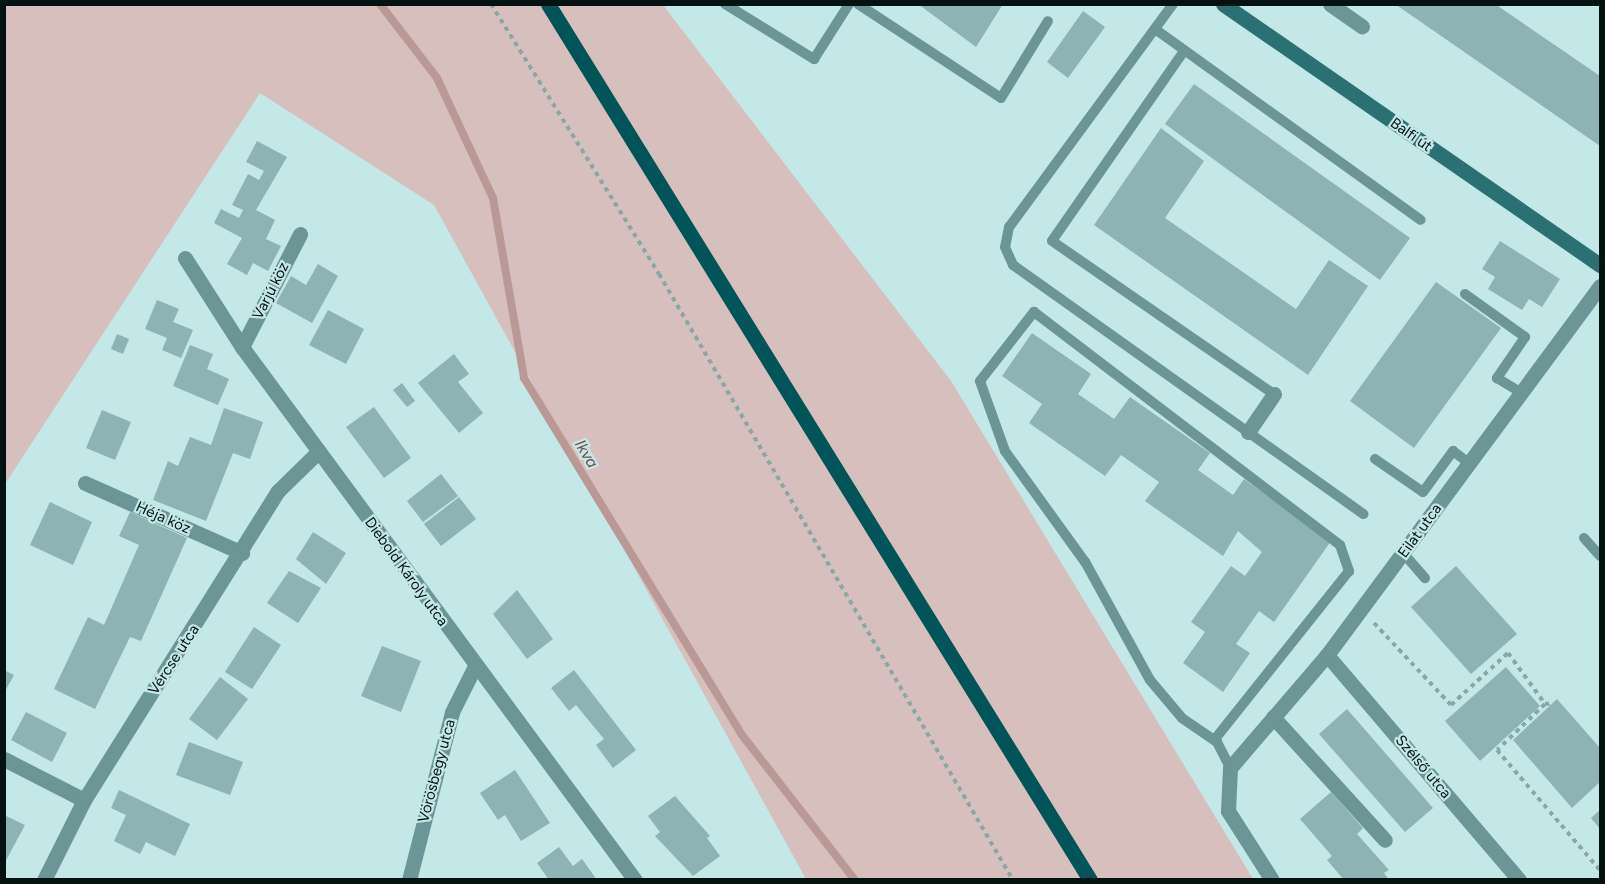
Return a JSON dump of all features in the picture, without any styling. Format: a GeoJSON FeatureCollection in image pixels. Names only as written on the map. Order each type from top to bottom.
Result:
{"type":"FeatureCollection","features":[{"type":"Feature","properties":{"kind":"main road"},"geometry":{"type":"LineString","coordinates":[[548,4],[1090,879]]}},
{"type":"Feature","properties":{"kind":"main road","name":"Balfi út"},"geometry":{"type":"LineString","coordinates":[[1223,4],[1600,265]]}},
{"type":"Feature","properties":{"kind":"street"},"geometry":{"type":"LineString","coordinates":[[1330,4],[1362,26]]}},
{"type":"Feature","properties":{"kind":"street","name":"Varjú köz"},"geometry":{"type":"LineString","coordinates":[[242,347],[300,234]]}},
{"type":"Feature","properties":{"kind":"street","name":"Diebold Károly utca"},"geometry":{"type":"LineString","coordinates":[[185,258],[242,347],[475,666],[635,879]]}},
{"type":"Feature","properties":{"kind":"street","name":"Eilat utca"},"geometry":{"type":"LineString","coordinates":[[1230,768],[1327,655],[1404,554],[1600,286]]}},
{"type":"Feature","properties":{"kind":"street"},"geometry":{"type":"LineString","coordinates":[[1248,432],[1274,394]]}},
{"type":"Feature","properties":{"kind":"street","name":"Vércse utca"},"geometry":{"type":"LineString","coordinates":[[44,879],[84,800],[242,553],[278,491],[319,451]]}},
{"type":"Feature","properties":{"kind":"street","name":"Héja köz"},"geometry":{"type":"LineString","coordinates":[[85,483],[242,553]]}},
{"type":"Feature","properties":{"kind":"street","name":"Szélső utca"},"geometry":{"type":"LineString","coordinates":[[1327,655],[1519,879]]}},
{"type":"Feature","properties":{"kind":"street","name":"Vörösbegy utca"},"geometry":{"type":"LineString","coordinates":[[409,879],[452,712],[475,666]]}},
{"type":"Feature","properties":{"kind":"street"},"geometry":{"type":"LineString","coordinates":[[1273,717],[1385,840]]}},
{"type":"Feature","properties":{"kind":"street"},"geometry":{"type":"LineString","coordinates":[[4,759],[84,800]]}},
{"type":"Feature","properties":{"kind":"street"},"geometry":{"type":"LineString","coordinates":[[1230,768],[1228,811],[1272,879]]}},
{"type":"Feature","properties":{"kind":"lane"},"geometry":{"type":"LineString","coordinates":[[725,4],[814,59],[849,4]]}},
{"type":"Feature","properties":{"kind":"lane"},"geometry":{"type":"LineString","coordinates":[[858,4],[1001,98],[1048,21]]}},
{"type":"Feature","properties":{"kind":"lane"},"geometry":{"type":"LineString","coordinates":[[1173,4],[1010,227],[1005,247],[1013,265],[1364,514]]}},
{"type":"Feature","properties":{"kind":"lane"},"geometry":{"type":"LineString","coordinates":[[1155,29],[1421,220]]}},
{"type":"Feature","properties":{"kind":"lane"},"geometry":{"type":"LineString","coordinates":[[1184,51],[1052,241],[1274,394]]}},
{"type":"Feature","properties":{"kind":"lane"},"geometry":{"type":"LineString","coordinates":[[1465,294],[1525,337],[1497,378],[1522,393]]}},
{"type":"Feature","properties":{"kind":"lane"},"geometry":{"type":"LineString","coordinates":[[1217,742],[1349,572],[1340,545],[1034,312],[980,381],[1005,451],[1085,562],[1150,680],[1182,718],[1217,742],[1230,768]]}},
{"type":"Feature","properties":{"kind":"lane"},"geometry":{"type":"LineString","coordinates":[[1376,459],[1423,492],[1453,451],[1470,464]]}},
{"type":"Feature","properties":{"kind":"lane"},"geometry":{"type":"LineString","coordinates":[[1584,538],[1600,556]]}},
{"type":"Feature","properties":{"kind":"lane"},"geometry":{"type":"LineString","coordinates":[[1404,554],[1425,578]]}},
{"type":"Feature","properties":{"kind":"path"},"geometry":{"type":"LineString","coordinates":[[491,4],[659,274],[1013,879]]}},
{"type":"Feature","properties":{"kind":"path"},"geometry":{"type":"LineString","coordinates":[[1362,609],[1451,705],[1508,653],[1545,704]]}},
{"type":"Feature","properties":{"kind":"path"},"geometry":{"type":"LineString","coordinates":[[1554,702],[1545,704],[1497,750],[1600,870]]}},
{"type":"Feature","properties":{"kind":"shaded area"},"geometry":{"type":"Polygon","coordinates":[[[4,5],[663,5],[951,381],[1253,879],[806,879],[434,205],[260,93],[5,484],[4,5]]]}},
{"type":"Feature","properties":{"kind":"building"},"geometry":{"type":"Polygon","coordinates":[[[918,4],[1003,4],[976,47],[918,4]]]}},
{"type":"Feature","properties":{"kind":"building"},"geometry":{"type":"Polygon","coordinates":[[[1395,4],[1495,4],[1600,76],[1600,146],[1395,4]]]}},
{"type":"Feature","properties":{"kind":"building"},"geometry":{"type":"Polygon","coordinates":[[[1083,11],[1105,27],[1068,78],[1047,62],[1083,11]]]}},
{"type":"Feature","properties":{"kind":"building"},"geometry":{"type":"Polygon","coordinates":[[[1194,84],[1410,238],[1380,280],[1165,124],[1194,84]]]}},
{"type":"Feature","properties":{"kind":"building"},"geometry":{"type":"Polygon","coordinates":[[[1161,128],[1204,161],[1165,218],[1296,309],[1329,260],[1368,286],[1308,375],[1094,225],[1161,128]]]}},
{"type":"Feature","properties":{"kind":"building"},"geometry":{"type":"Polygon","coordinates":[[[257,141],[287,157],[256,210],[275,220],[266,239],[281,246],[268,271],[253,263],[247,275],[227,264],[242,238],[214,223],[221,209],[239,218],[243,210],[232,205],[248,174],[259,180],[264,171],[246,162],[257,141]]]}},
{"type":"Feature","properties":{"kind":"building"},"geometry":{"type":"Polygon","coordinates":[[[1500,241],[1560,279],[1542,307],[1529,299],[1522,310],[1488,289],[1495,277],[1482,269],[1500,241]]]}},
{"type":"Feature","properties":{"kind":"building"},"geometry":{"type":"Polygon","coordinates":[[[318,264],[338,276],[312,323],[276,303],[291,276],[306,285],[318,264]]]}},
{"type":"Feature","properties":{"kind":"building"},"geometry":{"type":"Polygon","coordinates":[[[1436,282],[1501,328],[1414,448],[1350,401],[1436,282]]]}},
{"type":"Feature","properties":{"kind":"building"},"geometry":{"type":"Polygon","coordinates":[[[157,300],[179,309],[173,322],[193,330],[181,358],[162,350],[167,338],[145,329],[157,300]]]}},
{"type":"Feature","properties":{"kind":"building"},"geometry":{"type":"Polygon","coordinates":[[[328,310],[364,329],[346,364],[309,345],[328,310]]]}},
{"type":"Feature","properties":{"kind":"building"},"geometry":{"type":"Polygon","coordinates":[[[1032,333],[1091,374],[1078,394],[1114,419],[1130,397],[1210,453],[1198,470],[1233,495],[1244,479],[1331,541],[1274,622],[1259,611],[1236,644],[1250,653],[1223,692],[1183,663],[1205,632],[1191,622],[1231,566],[1245,576],[1262,552],[1238,531],[1223,556],[1145,501],[1159,482],[1121,455],[1105,476],[1029,423],[1042,404],[1002,376],[1032,333]]]}},
{"type":"Feature","properties":{"kind":"building"},"geometry":{"type":"Polygon","coordinates":[[[117,334],[129,339],[123,354],[111,349],[117,334]]]}},
{"type":"Feature","properties":{"kind":"building"},"geometry":{"type":"Polygon","coordinates":[[[190,345],[213,354],[207,369],[229,379],[218,405],[173,386],[190,345]]]}},
{"type":"Feature","properties":{"kind":"building"},"geometry":{"type":"Polygon","coordinates":[[[454,354],[469,374],[458,382],[483,413],[459,433],[418,383],[454,354]]]}},
{"type":"Feature","properties":{"kind":"building"},"geometry":{"type":"Polygon","coordinates":[[[402,383],[415,401],[407,407],[393,390],[402,383]]]}},
{"type":"Feature","properties":{"kind":"building"},"geometry":{"type":"Polygon","coordinates":[[[374,407],[411,458],[384,478],[346,427],[374,407]]]}},
{"type":"Feature","properties":{"kind":"building"},"geometry":{"type":"Polygon","coordinates":[[[224,408],[263,422],[250,459],[233,453],[206,521],[153,500],[168,461],[178,466],[190,437],[211,445],[224,408]]]}},
{"type":"Feature","properties":{"kind":"building"},"geometry":{"type":"Polygon","coordinates":[[[102,410],[131,422],[115,460],[86,448],[102,410]]]}},
{"type":"Feature","properties":{"kind":"building"},"geometry":{"type":"Polygon","coordinates":[[[441,474],[458,496],[423,522],[407,501],[441,474]]]}},
{"type":"Feature","properties":{"kind":"building"},"geometry":{"type":"Polygon","coordinates":[[[459,497],[476,519],[441,546],[424,524],[459,497]]]}},
{"type":"Feature","properties":{"kind":"building"},"geometry":{"type":"Polygon","coordinates":[[[50,502],[92,522],[73,565],[30,545],[50,502]]]}},
{"type":"Feature","properties":{"kind":"building"},"geometry":{"type":"Polygon","coordinates":[[[130,512],[187,538],[141,641],[130,637],[95,709],[54,689],[88,617],[104,625],[139,545],[119,536],[130,512]]]}},
{"type":"Feature","properties":{"kind":"building"},"geometry":{"type":"Polygon","coordinates":[[[313,532],[346,553],[326,584],[296,559],[313,532]]]}},
{"type":"Feature","properties":{"kind":"building"},"geometry":{"type":"Polygon","coordinates":[[[1456,566],[1517,634],[1471,674],[1411,607],[1456,566]]]}},
{"type":"Feature","properties":{"kind":"building"},"geometry":{"type":"Polygon","coordinates":[[[289,571],[321,588],[298,623],[267,603],[289,571]]]}},
{"type":"Feature","properties":{"kind":"building"},"geometry":{"type":"Polygon","coordinates":[[[517,590],[553,639],[527,659],[493,614],[517,590]]]}},
{"type":"Feature","properties":{"kind":"building"},"geometry":{"type":"Polygon","coordinates":[[[254,627],[281,645],[252,689],[225,672],[254,627]]]}},
{"type":"Feature","properties":{"kind":"building"},"geometry":{"type":"Polygon","coordinates":[[[382,646],[421,661],[401,712],[361,696],[382,646]]]}},
{"type":"Feature","properties":{"kind":"building"},"geometry":{"type":"Polygon","coordinates":[[[1506,667],[1540,706],[1480,761],[1445,721],[1506,667]]]}},
{"type":"Feature","properties":{"kind":"building"},"geometry":{"type":"Polygon","coordinates":[[[4,670],[14,675],[4,693],[4,670]]]}},
{"type":"Feature","properties":{"kind":"building"},"geometry":{"type":"Polygon","coordinates":[[[574,670],[636,750],[613,768],[596,745],[604,739],[576,705],[569,711],[551,688],[574,670]]]}},
{"type":"Feature","properties":{"kind":"building"},"geometry":{"type":"Polygon","coordinates":[[[220,677],[248,699],[217,740],[189,719],[220,677]]]}},
{"type":"Feature","properties":{"kind":"building"},"geometry":{"type":"Polygon","coordinates":[[[1557,699],[1600,748],[1600,782],[1572,808],[1513,740],[1557,699]]]}},
{"type":"Feature","properties":{"kind":"building"},"geometry":{"type":"Polygon","coordinates":[[[1347,709],[1433,808],[1405,832],[1319,734],[1347,709]]]}},
{"type":"Feature","properties":{"kind":"building"},"geometry":{"type":"Polygon","coordinates":[[[26,712],[67,733],[52,762],[11,740],[26,712]]]}},
{"type":"Feature","properties":{"kind":"building"},"geometry":{"type":"Polygon","coordinates":[[[189,742],[243,762],[230,795],[176,775],[189,742]]]}},
{"type":"Feature","properties":{"kind":"building"},"geometry":{"type":"Polygon","coordinates":[[[515,770],[550,823],[521,841],[505,815],[498,820],[480,793],[515,770]]]}},
{"type":"Feature","properties":{"kind":"building"},"geometry":{"type":"Polygon","coordinates":[[[119,790],[190,824],[175,856],[146,842],[140,854],[114,841],[126,815],[111,808],[119,790]]]}},
{"type":"Feature","properties":{"kind":"building"},"geometry":{"type":"Polygon","coordinates":[[[1331,792],[1363,828],[1357,834],[1389,870],[1384,873],[1389,880],[1344,880],[1327,860],[1332,856],[1300,819],[1331,792]]]}},
{"type":"Feature","properties":{"kind":"building"},"geometry":{"type":"Polygon","coordinates":[[[675,796],[710,836],[707,838],[720,856],[693,876],[655,836],[660,832],[648,816],[675,796]]]}},
{"type":"Feature","properties":{"kind":"building"},"geometry":{"type":"Polygon","coordinates":[[[1600,810],[1600,829],[1591,818],[1600,810]]]}},
{"type":"Feature","properties":{"kind":"building"},"geometry":{"type":"Polygon","coordinates":[[[4,815],[25,825],[4,864],[4,815]]]}},
{"type":"Feature","properties":{"kind":"building"},"geometry":{"type":"Polygon","coordinates":[[[559,847],[573,866],[582,859],[597,880],[549,880],[537,863],[559,847]]]}},
{"type":"Feature","properties":{"kind":"waterway","name":"Ikva"},"geometry":{"type":"LineString","coordinates":[[380,4],[437,78],[493,198],[524,378],[742,735],[855,880]]}}]}
